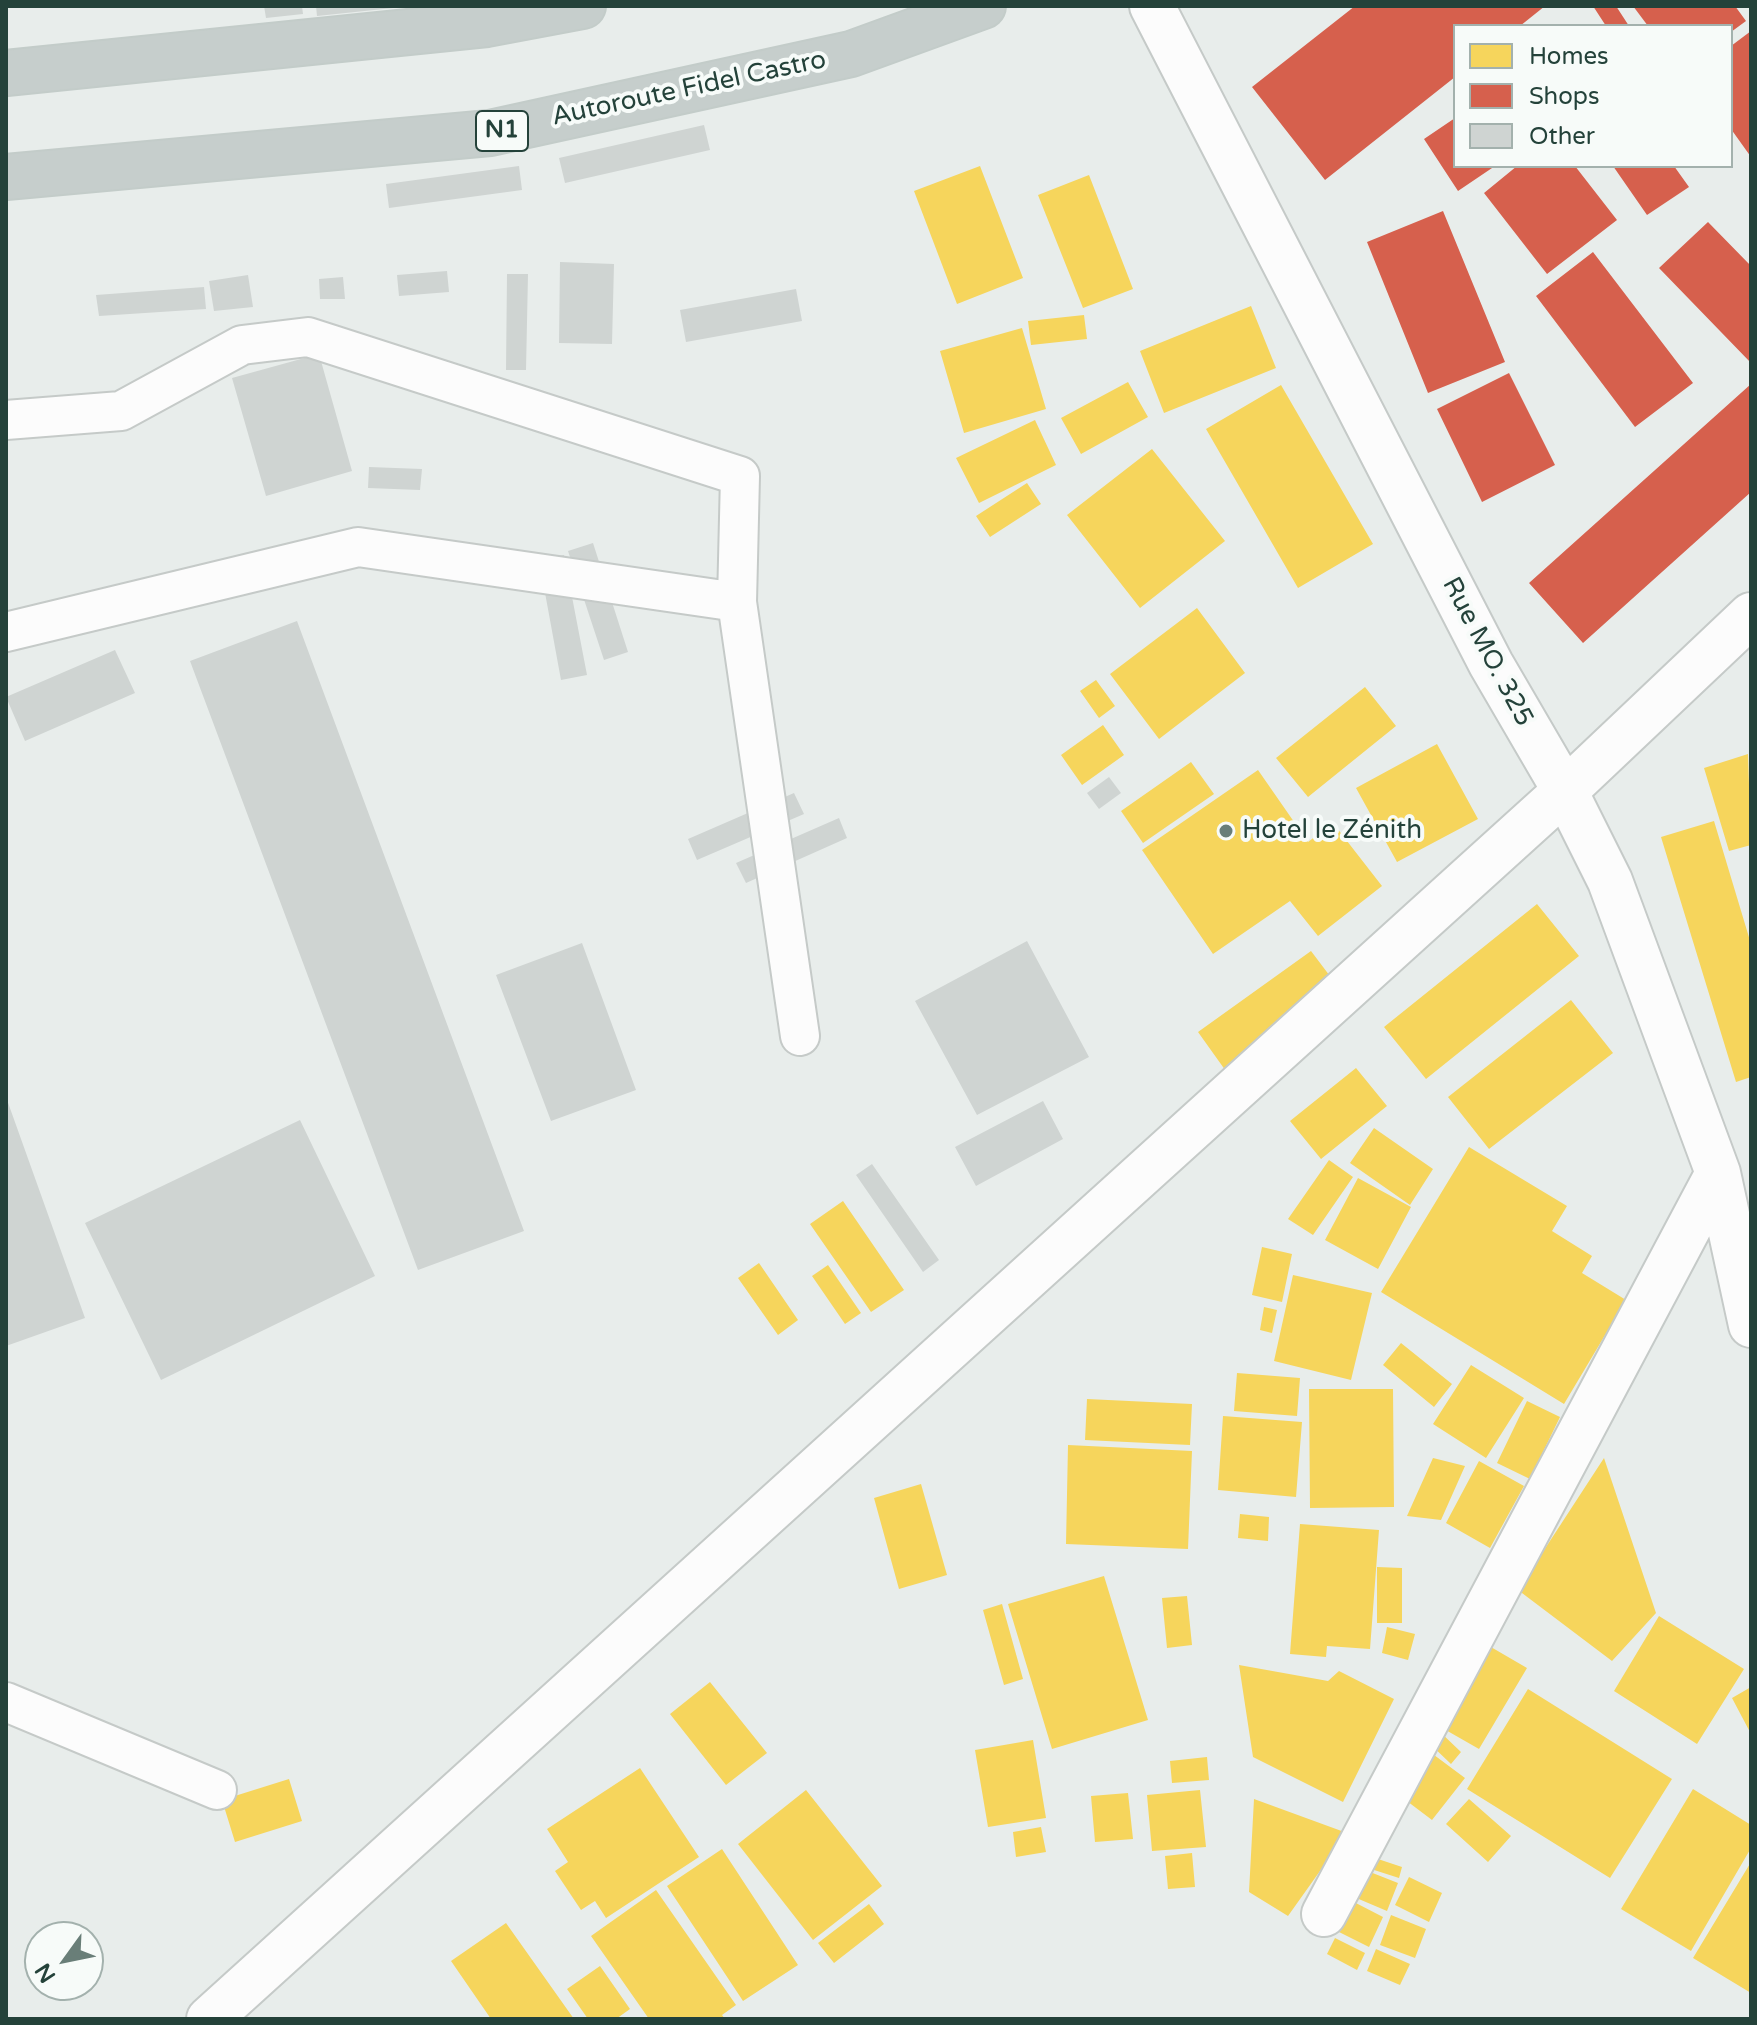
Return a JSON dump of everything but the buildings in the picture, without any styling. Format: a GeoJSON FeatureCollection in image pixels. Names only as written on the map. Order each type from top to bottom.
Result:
{"type":"FeatureCollection","features":[{"type":"Feature","properties":{"kind":"highway"},"geometry":{"type":"LineString","coordinates":[[6,73],[487,24],[583,6]]}},
{"type":"Feature","properties":{"kind":"highway","name":"Autoroute Fidel Castro"},"geometry":{"type":"LineString","coordinates":[[6,177],[490,133],[851,54],[983,6]]}},
{"type":"Feature","properties":{"kind":"street","name":"Rue MO. 325"},"geometry":{"type":"LineString","coordinates":[[1152,6],[1491,664],[1565,791],[1610,881],[1718,1173],[1751,1325]]}},
{"type":"Feature","properties":{"kind":"street"},"geometry":{"type":"LineString","coordinates":[[209,2019],[1565,791],[1751,615]]}},
{"type":"Feature","properties":{"kind":"street"},"geometry":{"type":"LineString","coordinates":[[1324,1914],[1718,1173]]}},
{"type":"Feature","properties":{"kind":"lane"},"geometry":{"type":"LineString","coordinates":[[6,420],[121,411],[242,345],[308,337],[740,476],[737,602],[800,1036]]}},
{"type":"Feature","properties":{"kind":"lane"},"geometry":{"type":"LineString","coordinates":[[6,632],[358,547],[737,602]]}},
{"type":"Feature","properties":{"kind":"lane"},"geometry":{"type":"LineString","coordinates":[[6,1702],[217,1790]]}},
{"type":"Feature","properties":{"kind":"place","name":"Hotel le Zénith"},"geometry":{"type":"Point","coordinates":[1226,831]}}]}
